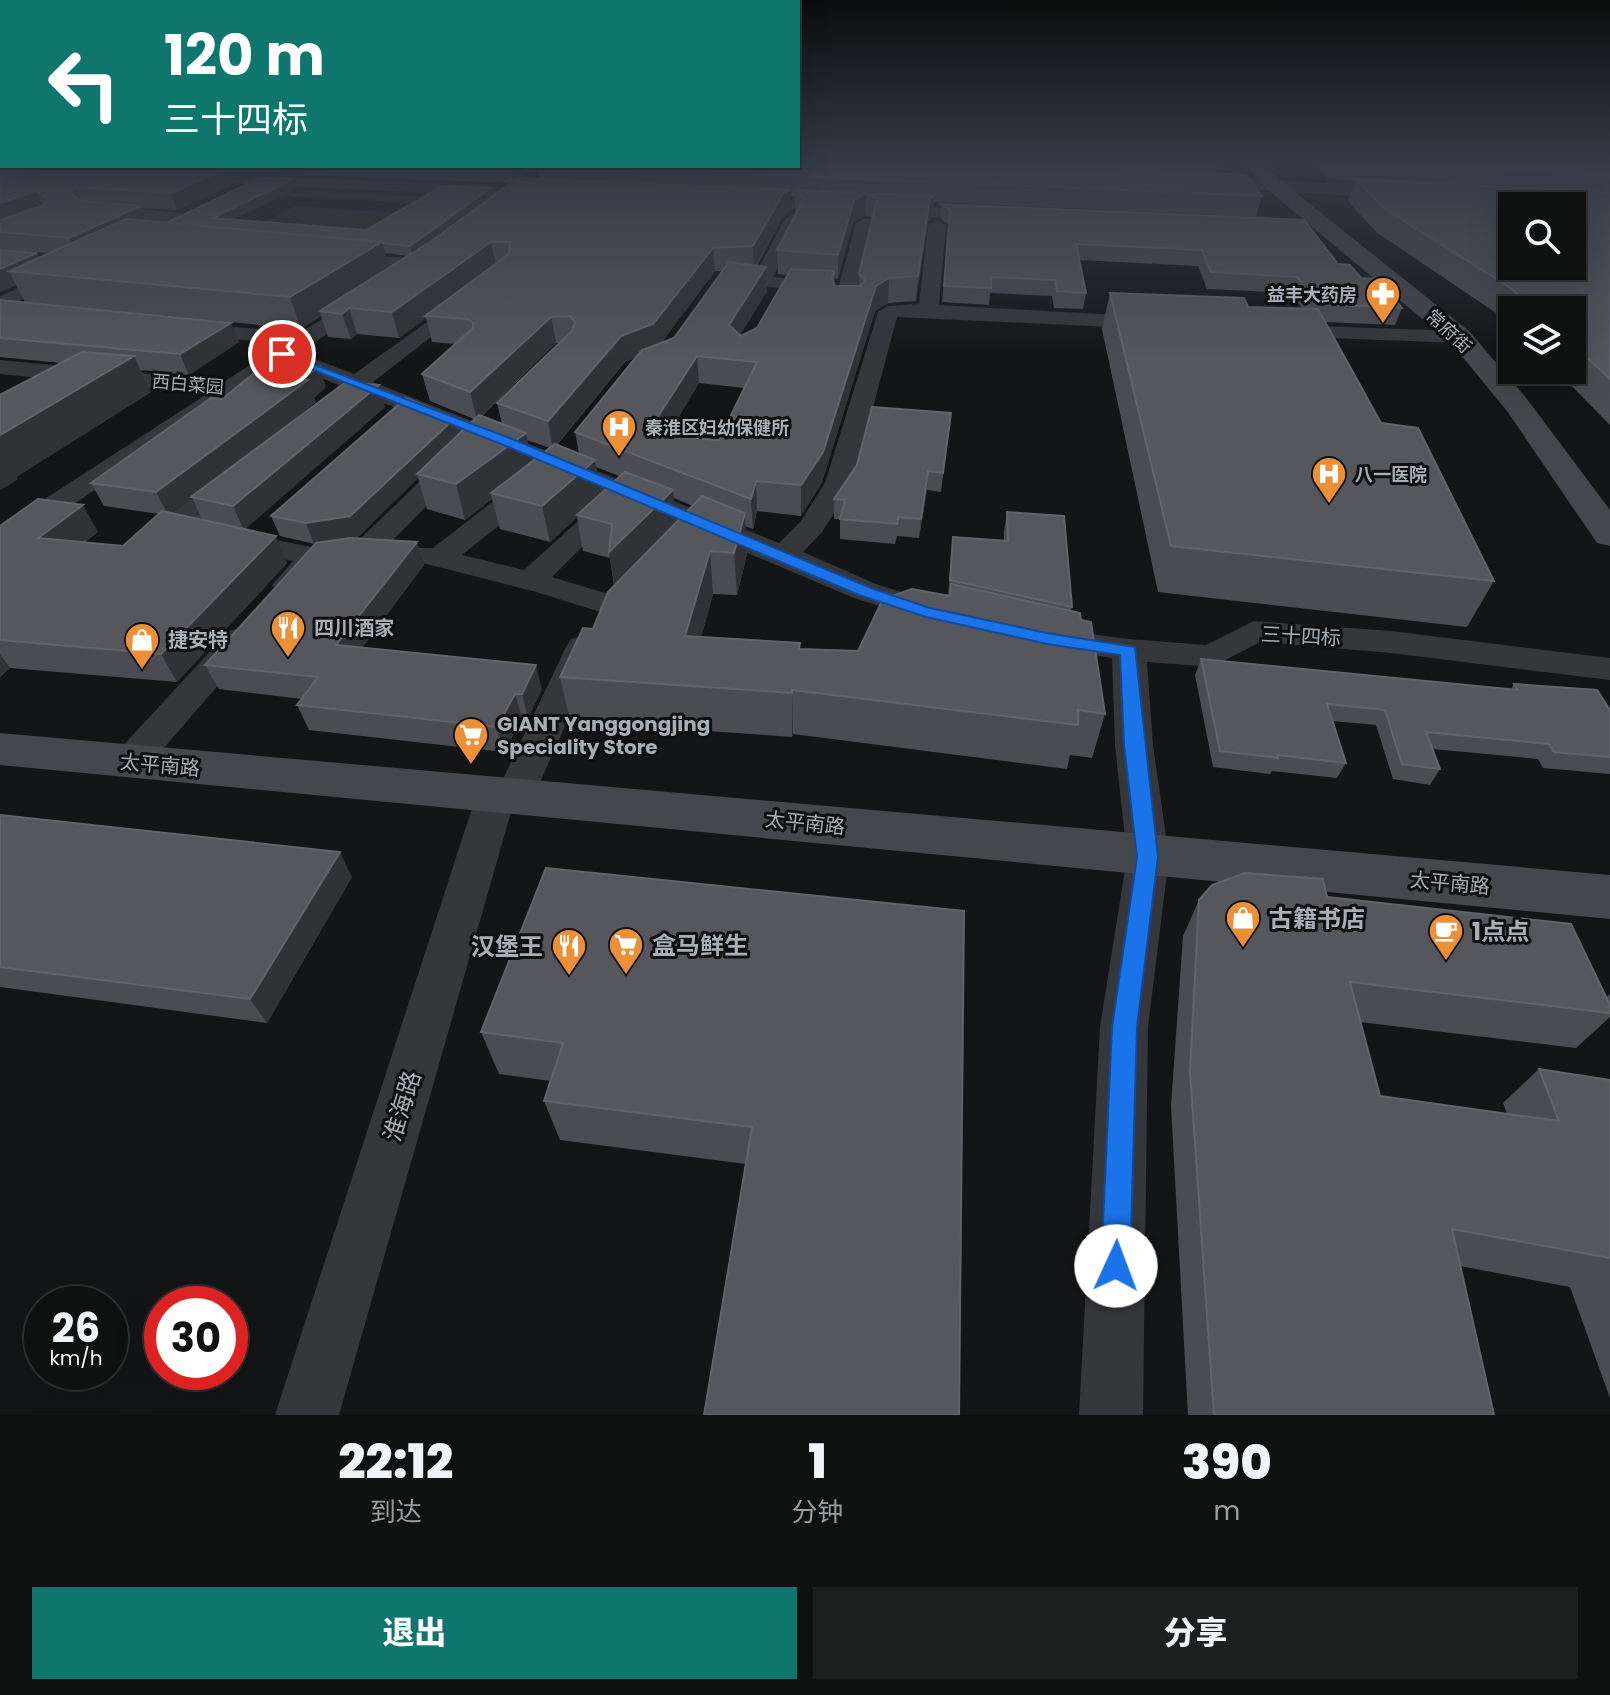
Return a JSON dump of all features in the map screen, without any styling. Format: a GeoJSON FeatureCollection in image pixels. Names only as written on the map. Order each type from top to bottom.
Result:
{"type":"FeatureCollection","features":[{"type":"Feature","properties":{"kind":"main road","name":"常府街"},"geometry":{"type":"LineString","coordinates":[[1330,228],[1460,337],[1517,405],[1610,535]]}},
{"type":"Feature","properties":{"kind":"main road","name":"太平南路"},"geometry":{"type":"LineString","coordinates":[[0,749],[1148,857],[1610,897]]}},
{"type":"Feature","properties":{"kind":"street"},"geometry":{"type":"LineString","coordinates":[[148,234],[163,227]]}},
{"type":"Feature","properties":{"kind":"street"},"geometry":{"type":"LineString","coordinates":[[789,227],[761,282],[780,291],[848,288]]}},
{"type":"Feature","properties":{"kind":"street"},"geometry":{"type":"LineString","coordinates":[[864,227],[844,305],[896,311]]}},
{"type":"Feature","properties":{"kind":"street"},"geometry":{"type":"LineString","coordinates":[[928,310],[937,227]]}},
{"type":"Feature","properties":{"kind":"street"},"geometry":{"type":"LineString","coordinates":[[1300,227],[1330,228]]}},
{"type":"Feature","properties":{"kind":"street"},"geometry":{"type":"LineString","coordinates":[[0,541],[440,250]]}},
{"type":"Feature","properties":{"kind":"street"},"geometry":{"type":"LineString","coordinates":[[324,257],[417,265]]}},
{"type":"Feature","properties":{"kind":"street"},"geometry":{"type":"LineString","coordinates":[[0,306],[83,265],[41,262]]}},
{"type":"Feature","properties":{"kind":"street"},"geometry":{"type":"LineString","coordinates":[[736,278],[762,279]]}},
{"type":"Feature","properties":{"kind":"street"},"geometry":{"type":"LineString","coordinates":[[319,412],[480,291]]}},
{"type":"Feature","properties":{"kind":"street"},"geometry":{"type":"LineString","coordinates":[[0,306],[30,312]]}},
{"type":"Feature","properties":{"kind":"street"},"geometry":{"type":"LineString","coordinates":[[784,555],[812,526],[839,483],[888,312],[928,310],[1171,324]]}},
{"type":"Feature","properties":{"kind":"street"},"geometry":{"type":"LineString","coordinates":[[167,326],[293,346],[396,413],[494,422],[569,452],[624,492],[690,533],[784,555],[865,591],[956,618]]}},
{"type":"Feature","properties":{"kind":"street"},"geometry":{"type":"LineString","coordinates":[[1262,329],[1460,337]]}},
{"type":"Feature","properties":{"kind":"street","name":"西白菜园"},"geometry":{"type":"LineString","coordinates":[[0,367],[233,389]]}},
{"type":"Feature","properties":{"kind":"street"},"geometry":{"type":"LineString","coordinates":[[396,413],[430,383]]}},
{"type":"Feature","properties":{"kind":"street"},"geometry":{"type":"LineString","coordinates":[[368,548],[494,422]]}},
{"type":"Feature","properties":{"kind":"street"},"geometry":{"type":"LineString","coordinates":[[439,558],[569,452]]}},
{"type":"Feature","properties":{"kind":"street"},"geometry":{"type":"LineString","coordinates":[[258,460],[173,526],[261,534],[314,556]]}},
{"type":"Feature","properties":{"kind":"street"},"geometry":{"type":"LineString","coordinates":[[130,762],[314,556],[329,551],[395,547],[531,580],[624,492]]}},
{"type":"Feature","properties":{"kind":"street","name":"淮海路"},"geometry":{"type":"LineString","coordinates":[[307,1415],[505,797],[583,646],[630,597],[531,580]]}},
{"type":"Feature","properties":{"kind":"street","name":"三十四标"},"geometry":{"type":"LineString","coordinates":[[1017,632],[1129,650],[1212,656],[1254,631],[1391,642],[1610,669]]}},
{"type":"Feature","properties":{"kind":"street"},"geometry":{"type":"LineString","coordinates":[[1111,1415],[1124,1027],[1148,857],[1134,745],[1129,650]]}},
{"type":"Feature","properties":{"kind":"shaded area"},"geometry":{"type":"Polygon","coordinates":[[[268,227],[374,227],[361,235],[268,227]]]}},
{"type":"Feature","properties":{"kind":"building"},"geometry":{"type":"Polygon","coordinates":[[[0,227],[94,227],[69,238],[0,232],[0,227]]]}},
{"type":"Feature","properties":{"kind":"building"},"geometry":{"type":"Polygon","coordinates":[[[108,227],[215,227],[382,242],[290,297],[9,271],[108,227]]]}},
{"type":"Feature","properties":{"kind":"building"},"geometry":{"type":"Polygon","coordinates":[[[212,227],[366,230],[371,227],[436,227],[410,246],[212,227]]]}},
{"type":"Feature","properties":{"kind":"building"},"geometry":{"type":"Polygon","coordinates":[[[451,227],[764,227],[753,246],[713,248],[653,324],[621,336],[548,421],[497,403],[572,331],[575,322],[570,316],[551,317],[470,392],[422,374],[473,328],[473,322],[467,319],[425,316],[509,254],[510,242],[491,242],[392,312],[349,308],[342,314],[320,311],[451,227]]]}},
{"type":"Feature","properties":{"kind":"building"},"geometry":{"type":"Polygon","coordinates":[[[789,227],[846,227],[838,255],[777,250],[789,227]]]}},
{"type":"Feature","properties":{"kind":"building"},"geometry":{"type":"Polygon","coordinates":[[[870,227],[926,227],[918,276],[889,278],[876,286],[823,452],[801,485],[756,481],[751,499],[575,432],[642,350],[674,338],[729,262],[766,267],[729,325],[741,336],[757,328],[791,269],[834,271],[832,279],[835,286],[861,286],[865,280],[859,274],[870,227]],[[697,356],[646,435],[719,440],[757,362],[697,356]]]}},
{"type":"Feature","properties":{"kind":"building"},"geometry":{"type":"Polygon","coordinates":[[[949,227],[1309,227],[1338,264],[1350,265],[1361,278],[1378,279],[1402,308],[1315,304],[1297,277],[1211,272],[1202,250],[1076,244],[1086,293],[1057,291],[1055,280],[991,277],[991,288],[944,286],[949,227]]]}},
{"type":"Feature","properties":{"kind":"building"},"geometry":{"type":"Polygon","coordinates":[[[1414,227],[1498,227],[1498,280],[1586,280],[1586,227],[1610,227],[1610,379],[1586,357],[1586,296],[1520,296],[1414,227]]]}},
{"type":"Feature","properties":{"kind":"building"},"geometry":{"type":"Polygon","coordinates":[[[0,250],[37,253],[0,269],[0,250]]]}},
{"type":"Feature","properties":{"kind":"building"},"geometry":{"type":"Polygon","coordinates":[[[1110,293],[1244,298],[1248,307],[1318,309],[1381,423],[1418,428],[1494,581],[1171,546],[1110,293]]]}},
{"type":"Feature","properties":{"kind":"building"},"geometry":{"type":"Polygon","coordinates":[[[0,300],[231,323],[180,354],[0,338],[0,300]]]}},
{"type":"Feature","properties":{"kind":"building"},"geometry":{"type":"Polygon","coordinates":[[[82,352],[134,356],[0,435],[0,395],[82,352]]]}},
{"type":"Feature","properties":{"kind":"building"},"geometry":{"type":"Polygon","coordinates":[[[267,363],[319,366],[302,380],[308,380],[156,492],[91,483],[211,398],[222,399],[267,363]]]}},
{"type":"Feature","properties":{"kind":"building"},"geometry":{"type":"Polygon","coordinates":[[[346,382],[379,385],[233,506],[191,497],[346,382]]]}},
{"type":"Feature","properties":{"kind":"building"},"geometry":{"type":"Polygon","coordinates":[[[406,398],[455,418],[350,516],[306,523],[271,516],[406,398]]]}},
{"type":"Feature","properties":{"kind":"building"},"geometry":{"type":"Polygon","coordinates":[[[872,407],[951,413],[943,473],[928,471],[921,519],[898,517],[897,524],[840,519],[845,500],[834,499],[857,465],[872,407]]]}},
{"type":"Feature","properties":{"kind":"building"},"geometry":{"type":"Polygon","coordinates":[[[479,415],[526,433],[456,484],[417,474],[479,415]]]}},
{"type":"Feature","properties":{"kind":"building"},"geometry":{"type":"Polygon","coordinates":[[[555,444],[595,460],[542,506],[491,493],[555,444]]]}},
{"type":"Feature","properties":{"kind":"building"},"geometry":{"type":"Polygon","coordinates":[[[625,472],[673,490],[609,552],[612,524],[577,515],[625,472]]]}},
{"type":"Feature","properties":{"kind":"building"},"geometry":{"type":"Polygon","coordinates":[[[702,496],[745,513],[734,553],[710,551],[685,636],[800,643],[799,649],[858,651],[883,599],[912,589],[950,596],[951,584],[1080,613],[1081,620],[1091,622],[1105,714],[1078,710],[1078,725],[792,690],[792,693],[560,677],[583,628],[593,629],[608,592],[702,496]]]}},
{"type":"Feature","properties":{"kind":"building"},"geometry":{"type":"Polygon","coordinates":[[[38,499],[83,505],[38,538],[123,546],[162,511],[276,536],[161,654],[0,640],[0,526],[38,499]]]}},
{"type":"Feature","properties":{"kind":"building"},"geometry":{"type":"Polygon","coordinates":[[[1007,512],[1064,516],[1072,607],[950,580],[953,537],[1008,541],[1007,512]]]}},
{"type":"Feature","properties":{"kind":"building"},"geometry":{"type":"Polygon","coordinates":[[[350,538],[417,542],[336,645],[536,665],[522,694],[515,694],[497,727],[297,705],[318,677],[205,665],[316,543],[350,538]]]}},
{"type":"Feature","properties":{"kind":"building"},"geometry":{"type":"Polygon","coordinates":[[[1201,659],[1518,690],[1514,684],[1597,690],[1610,710],[1610,757],[1554,752],[1549,744],[1426,732],[1440,769],[1402,764],[1385,710],[1327,704],[1346,763],[1220,751],[1201,659]]]}},
{"type":"Feature","properties":{"kind":"building"},"geometry":{"type":"Polygon","coordinates":[[[0,815],[340,852],[250,999],[0,967],[0,815]]]}},
{"type":"Feature","properties":{"kind":"building"},"geometry":{"type":"Polygon","coordinates":[[[546,868],[964,911],[959,1415],[704,1415],[752,1127],[544,1101],[563,1043],[481,1032],[546,868]]]}},
{"type":"Feature","properties":{"kind":"building"},"geometry":{"type":"Polygon","coordinates":[[[1245,873],[1323,879],[1327,897],[1571,924],[1610,1005],[1610,1013],[1350,982],[1380,1096],[1559,1121],[1539,1069],[1610,1080],[1610,1258],[1452,1229],[1494,1415],[1214,1415],[1190,1072],[1199,900],[1212,885],[1245,873]]]}},
{"type":"Feature","properties":{"kind":"place","name":"益丰大药房"},"geometry":{"type":"Point","coordinates":[1383,325]}},
{"type":"Feature","properties":{"kind":"place","name":"秦淮区妇幼保健所"},"geometry":{"type":"Point","coordinates":[619,458]}},
{"type":"Feature","properties":{"kind":"place","name":"八一医院"},"geometry":{"type":"Point","coordinates":[1329,505]}},
{"type":"Feature","properties":{"kind":"place","name":"四川酒家"},"geometry":{"type":"Point","coordinates":[288,659]}},
{"type":"Feature","properties":{"kind":"place","name":"捷安特"},"geometry":{"type":"Point","coordinates":[142,671]}},
{"type":"Feature","properties":{"kind":"place","name":"GIANT Yanggongjing Speciality Store"},"geometry":{"type":"Point","coordinates":[471,766]}},
{"type":"Feature","properties":{"kind":"place","name":"古籍书店"},"geometry":{"type":"Point","coordinates":[1243,949]}},
{"type":"Feature","properties":{"kind":"place","name":"1点点"},"geometry":{"type":"Point","coordinates":[1446,962]}},
{"type":"Feature","properties":{"kind":"place","name":"盒马鲜生"},"geometry":{"type":"Point","coordinates":[626,976]}},
{"type":"Feature","properties":{"kind":"place","name":"汉堡王"},"geometry":{"type":"Point","coordinates":[569,977]}},
{"type":"Feature","properties":{"kind":"route"},"geometry":{"type":"LineString","coordinates":[[282,354],[506,441],[865,591],[926,612],[1047,638],[1129,650],[1134,745],[1148,857],[1124,1027],[1116,1266]]}}]}
